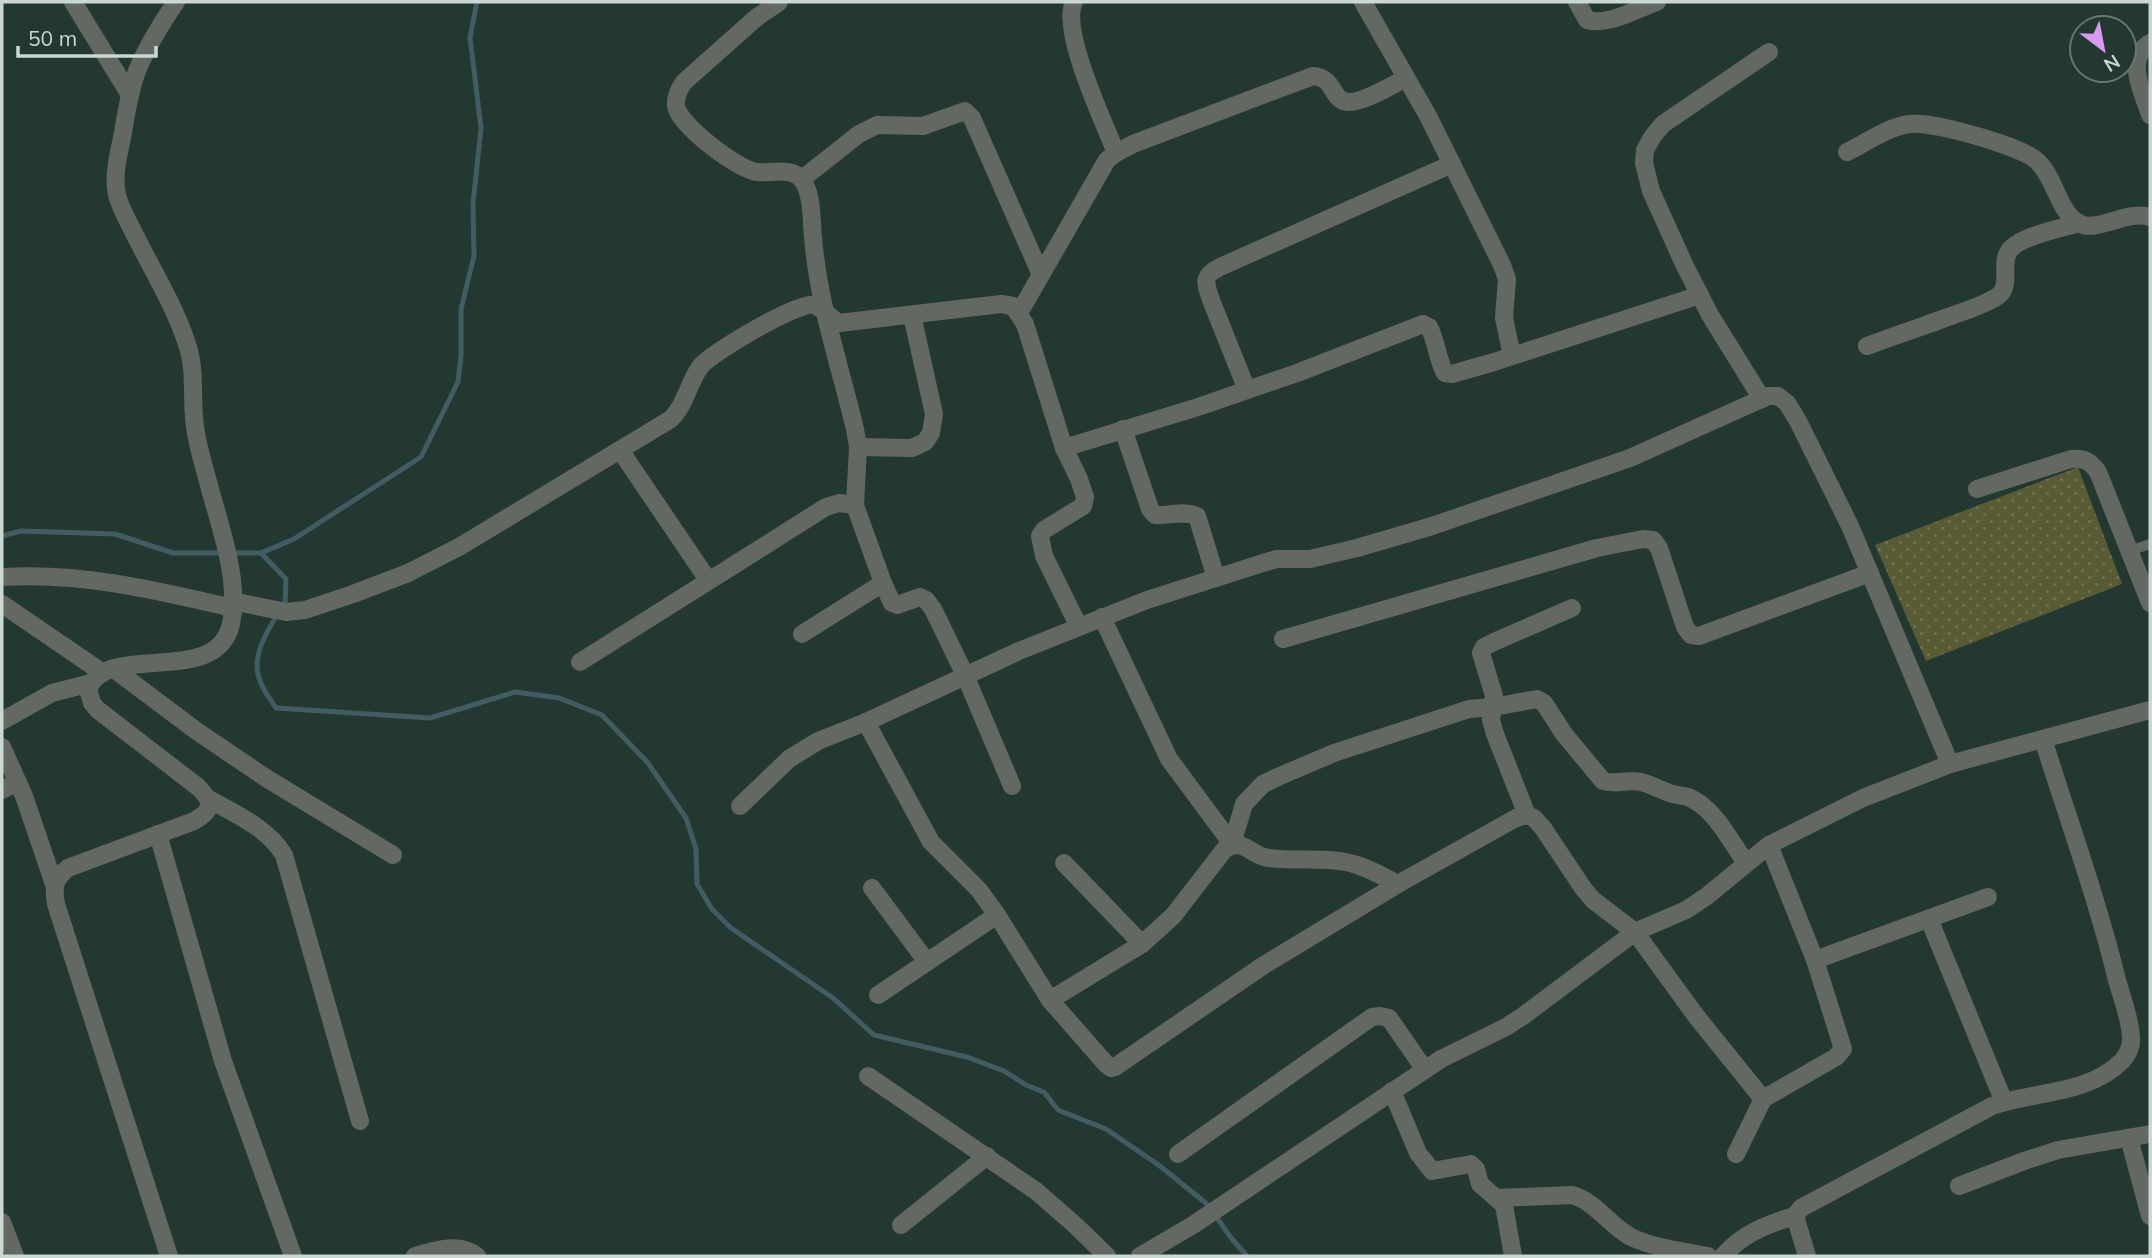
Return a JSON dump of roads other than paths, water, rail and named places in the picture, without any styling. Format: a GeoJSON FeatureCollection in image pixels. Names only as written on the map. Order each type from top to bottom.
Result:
{"type":"FeatureCollection","features":[{"type":"Feature","properties":{"kind":"street"},"geometry":{"type":"LineString","coordinates":[[73,2],[130,95]]}},
{"type":"Feature","properties":{"kind":"street"},"geometry":{"type":"LineString","coordinates":[[2,721],[52,693],[102,675],[207,654],[218,647],[226,637],[231,624],[232,583],[196,432],[193,380],[187,343],[118,196],[116,174],[137,71],[176,2]]}},
{"type":"Feature","properties":{"kind":"street"},"geometry":{"type":"LineString","coordinates":[[779,2],[756,18],[684,82],[676,103],[682,118],[712,147],[744,168],[757,172],[794,173],[802,179],[810,204],[815,258],[826,314],[858,447],[855,505],[883,583],[894,605],[916,598],[926,600],[933,609],[965,675],[1012,786]]}},
{"type":"Feature","properties":{"kind":"street"},"geometry":{"type":"LineString","coordinates":[[1074,2],[1070,16],[1083,72],[1116,153]]}},
{"type":"Feature","properties":{"kind":"street"},"geometry":{"type":"LineString","coordinates":[[1363,2],[1428,116],[1502,265],[1507,279],[1504,318],[1512,356]]}},
{"type":"Feature","properties":{"kind":"street"},"geometry":{"type":"LineString","coordinates":[[1577,2],[1587,20],[1593,22],[1604,21],[1657,2]]}},
{"type":"Feature","properties":{"kind":"street"},"geometry":{"type":"LineString","coordinates":[[2150,43],[2142,48],[2136,67],[2150,115]]}},
{"type":"Feature","properties":{"kind":"street"},"geometry":{"type":"LineString","coordinates":[[1762,399],[1700,295],[1651,191],[1644,163],[1645,150],[1663,124],[1769,52]]}},
{"type":"Feature","properties":{"kind":"street"},"geometry":{"type":"LineString","coordinates":[[1019,313],[1107,160],[1116,153],[1146,139],[1313,76],[1328,80],[1339,99],[1348,102],[1371,95],[1406,78]]}},
{"type":"Feature","properties":{"kind":"street"},"geometry":{"type":"LineString","coordinates":[[802,179],[859,134],[877,125],[923,126],[965,111],[972,118],[1041,275]]}},
{"type":"Feature","properties":{"kind":"street"},"geometry":{"type":"LineString","coordinates":[[1847,152],[1909,124],[1923,124],[1981,137],[2023,152],[2038,161],[2066,209],[2079,223]]}},
{"type":"Feature","properties":{"kind":"street"},"geometry":{"type":"LineString","coordinates":[[1247,390],[1211,300],[1206,277],[1220,267],[1452,164]]}},
{"type":"Feature","properties":{"kind":"street"},"geometry":{"type":"LineString","coordinates":[[1867,346],[1979,306],[2000,295],[2004,287],[2006,259],[2010,249],[2023,241],[2079,223],[2093,226],[2134,214],[2150,217]]}},
{"type":"Feature","properties":{"kind":"street"},"geometry":{"type":"LineString","coordinates":[[1063,448],[1297,373],[1423,324],[1429,327],[1433,335],[1439,363],[1445,373],[1468,371],[1700,295]]}},
{"type":"Feature","properties":{"kind":"street"},"geometry":{"type":"LineString","coordinates":[[2,577],[33,575],[93,579],[286,612],[305,610],[408,573],[459,547],[671,419],[683,404],[699,368],[721,349],[804,305],[812,304],[839,323],[1001,304],[1013,306],[1025,324],[1063,448],[1079,479],[1085,498],[1083,506],[1044,530],[1040,536],[1041,546],[1053,575],[1079,627]]}},
{"type":"Feature","properties":{"kind":"street"},"geometry":{"type":"LineString","coordinates":[[858,447],[912,448],[925,442],[931,433],[934,414],[912,314]]}},
{"type":"Feature","properties":{"kind":"street"},"geometry":{"type":"LineString","coordinates":[[740,806],[789,759],[818,741],[866,722],[1018,651],[1102,617],[1277,559],[1310,559],[1432,526],[1630,458],[1768,396],[1778,396],[1787,403],[1850,526],[1950,764]]}},
{"type":"Feature","properties":{"kind":"street"},"geometry":{"type":"LineString","coordinates":[[1123,429],[1150,509],[1155,515],[1188,512],[1197,516],[1216,578]]}},
{"type":"Feature","properties":{"kind":"street"},"geometry":{"type":"LineString","coordinates":[[620,450],[708,580]]}},
{"type":"Feature","properties":{"kind":"street"},"geometry":{"type":"LineString","coordinates":[[1977,489],[2071,459],[2090,461],[2098,472],[2150,603]]}},
{"type":"Feature","properties":{"kind":"street"},"geometry":{"type":"LineString","coordinates":[[580,662],[826,507],[839,503],[855,505]]}},
{"type":"Feature","properties":{"kind":"street"},"geometry":{"type":"LineString","coordinates":[[1283,639],[1597,548],[1643,539],[1653,540],[1659,548],[1685,628],[1691,635],[1699,636],[1870,573]]}},
{"type":"Feature","properties":{"kind":"street"},"geometry":{"type":"LineString","coordinates":[[802,634],[883,583]]}},
{"type":"Feature","properties":{"kind":"street"},"geometry":{"type":"LineString","coordinates":[[2,604],[102,675],[393,855]]}},
{"type":"Feature","properties":{"kind":"street"},"geometry":{"type":"LineString","coordinates":[[1527,815],[1495,734],[1491,720],[1493,696],[1480,653],[1484,647],[1572,608]]}},
{"type":"Feature","properties":{"kind":"street"},"geometry":{"type":"LineString","coordinates":[[1102,617],[1169,759],[1232,844],[1241,845],[1265,858],[1358,865],[1398,884]]}},
{"type":"Feature","properties":{"kind":"street"},"geometry":{"type":"LineString","coordinates":[[102,675],[88,689],[89,696],[98,710],[198,787],[209,799],[262,831],[279,846],[360,1121]]}},
{"type":"Feature","properties":{"kind":"street"},"geometry":{"type":"LineString","coordinates":[[1050,1000],[1142,944],[1173,916],[1224,850],[1232,844],[1244,804],[1263,784],[1334,753],[1469,709],[1537,699],[1544,703],[1564,734],[1603,780],[1611,783],[1634,780],[1700,803],[1746,863]]}},
{"type":"Feature","properties":{"kind":"street"},"geometry":{"type":"LineString","coordinates":[[1143,1256],[1441,1059],[1523,1016],[1635,932],[1686,910],[1769,845],[1863,798],[1950,764],[2150,710]]}},
{"type":"Feature","properties":{"kind":"street"},"geometry":{"type":"LineString","coordinates":[[866,722],[931,842],[979,890],[1050,1000],[1109,1067],[1115,1067],[1264,965],[1398,884],[1516,818],[1527,815],[1543,828],[1593,900],[1635,932],[1696,1016],[1763,1099]]}},
{"type":"Feature","properties":{"kind":"street"},"geometry":{"type":"LineString","coordinates":[[1723,1256],[1750,1233],[1795,1216],[1801,1208],[1817,1199],[1992,1106],[2082,1085],[2120,1063],[2129,1052],[2131,1037],[2110,952],[2043,739]]}},
{"type":"Feature","properties":{"kind":"street"},"geometry":{"type":"LineString","coordinates":[[2,747],[10,786],[54,884],[56,904],[169,1256]]}},
{"type":"Feature","properties":{"kind":"street"},"geometry":{"type":"LineString","coordinates":[[54,884],[68,868],[205,815],[210,805],[209,799]]}},
{"type":"Feature","properties":{"kind":"street"},"geometry":{"type":"LineString","coordinates":[[158,834],[223,1061],[293,1256]]}},
{"type":"Feature","properties":{"kind":"street"},"geometry":{"type":"LineString","coordinates":[[1736,1154],[1763,1099],[1836,1057],[1843,1049],[1815,960],[1769,845]]}},
{"type":"Feature","properties":{"kind":"street"},"geometry":{"type":"LineString","coordinates":[[1064,863],[1142,944]]}},
{"type":"Feature","properties":{"kind":"street"},"geometry":{"type":"LineString","coordinates":[[872,888],[927,962]]}},
{"type":"Feature","properties":{"kind":"street"},"geometry":{"type":"LineString","coordinates":[[1815,960],[1988,897]]}},
{"type":"Feature","properties":{"kind":"street"},"geometry":{"type":"LineString","coordinates":[[878,995],[997,915]]}},
{"type":"Feature","properties":{"kind":"street"},"geometry":{"type":"LineString","coordinates":[[1929,919],[2004,1102]]}},
{"type":"Feature","properties":{"kind":"street"},"geometry":{"type":"LineString","coordinates":[[1178,1154],[1372,1017],[1389,1018],[1425,1070]]}},
{"type":"Feature","properties":{"kind":"street"},"geometry":{"type":"LineString","coordinates":[[868,1076],[1036,1191],[1107,1256]]}},
{"type":"Feature","properties":{"kind":"street"},"geometry":{"type":"LineString","coordinates":[[1392,1091],[1423,1162],[1432,1171],[1471,1164],[1476,1169],[1480,1184],[1504,1205],[1513,1256]]}},
{"type":"Feature","properties":{"kind":"street"},"geometry":{"type":"LineString","coordinates":[[1959,1185],[2058,1150],[2150,1134]]}},
{"type":"Feature","properties":{"kind":"street"},"geometry":{"type":"LineString","coordinates":[[2129,1138],[2150,1216]]}},
{"type":"Feature","properties":{"kind":"street"},"geometry":{"type":"LineString","coordinates":[[901,1225],[987,1156]]}},
{"type":"Feature","properties":{"kind":"street"},"geometry":{"type":"LineString","coordinates":[[1497,1198],[1572,1195],[1580,1198],[1618,1229],[1644,1242],[1707,1256]]}},
{"type":"Feature","properties":{"kind":"street"},"geometry":{"type":"LineString","coordinates":[[1795,1216],[1807,1256]]}},
{"type":"Feature","properties":{"kind":"street"},"geometry":{"type":"LineString","coordinates":[[2,1222],[15,1256]]}},
{"type":"Feature","properties":{"kind":"street"},"geometry":{"type":"LineString","coordinates":[[415,1256],[451,1248],[469,1251],[477,1256]]}},
{"type":"Feature","properties":{"kind":"lane"},"geometry":{"type":"LineString","coordinates":[[2130,551],[2150,544]]}},
{"type":"Feature","properties":{"kind":"waterway"},"geometry":{"type":"LineString","coordinates":[[2,536],[21,531],[115,534],[173,553],[261,553],[294,539],[421,457],[458,382],[461,309],[474,256],[473,204],[481,128],[470,37],[477,2]]}},
{"type":"Feature","properties":{"kind":"waterway"},"geometry":{"type":"LineString","coordinates":[[261,553],[286,579],[283,607]]}},
{"type":"Feature","properties":{"kind":"waterway"},"geometry":{"type":"LineString","coordinates":[[277,615],[265,637],[257,661],[260,682],[276,708],[430,718],[515,692],[559,698],[602,715],[648,763],[686,818],[696,849],[697,884],[712,909],[731,928],[833,998],[874,1035],[967,1057],[1004,1071],[1026,1085],[1044,1092],[1058,1110],[1106,1129],[1160,1166],[1207,1204],[1247,1256]]}}]}
